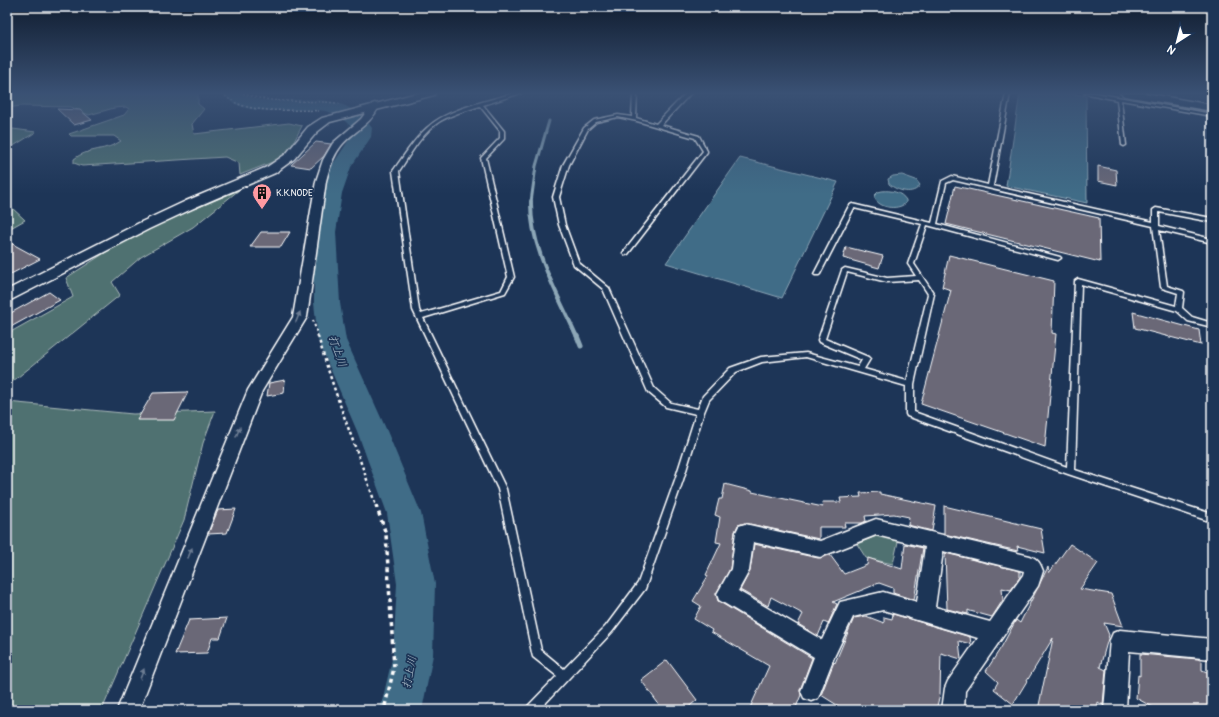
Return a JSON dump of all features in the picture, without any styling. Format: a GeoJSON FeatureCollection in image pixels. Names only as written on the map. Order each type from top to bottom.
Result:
{"type":"FeatureCollection","features":[{"type":"Feature","properties":{"kind":"street"},"geometry":{"type":"LineString","coordinates":[[7,297],[105,245],[192,204],[250,181],[272,169],[294,152],[315,126]]}},
{"type":"Feature","properties":{"kind":"street"},"geometry":{"type":"LineString","coordinates":[[128,710],[255,390],[300,317],[321,181],[326,161],[339,142],[358,126]]}},
{"type":"Feature","properties":{"kind":"street"},"geometry":{"type":"LineString","coordinates":[[826,653],[726,594],[740,571],[745,532],[820,549],[876,527],[1030,564],[1034,571],[1031,580],[955,688],[953,710]]}},
{"type":"Feature","properties":{"kind":"street"},"geometry":{"type":"LineString","coordinates":[[925,613],[935,541]]}},
{"type":"Feature","properties":{"kind":"street"},"geometry":{"type":"LineString","coordinates":[[812,691],[826,653],[847,609],[883,601],[994,633]]}},
{"type":"Feature","properties":{"kind":"street"},"geometry":{"type":"LineString","coordinates":[[1115,710],[1120,640],[1212,649]]}},
{"type":"Feature","properties":{"kind":"lane"},"geometry":{"type":"LineString","coordinates":[[432,126],[396,171],[416,310],[502,489],[537,653],[564,675]]}},
{"type":"Feature","properties":{"kind":"lane"},"geometry":{"type":"LineString","coordinates":[[419,317],[503,292],[512,277],[483,158],[502,138],[502,131],[498,126]]}},
{"type":"Feature","properties":{"kind":"lane"},"geometry":{"type":"LineString","coordinates":[[588,126],[566,165],[556,197],[562,225],[576,264],[606,288],[651,390],[669,405],[700,412]]}},
{"type":"Feature","properties":{"kind":"lane"},"geometry":{"type":"LineString","coordinates":[[626,253],[705,151],[697,137],[659,126]]}},
{"type":"Feature","properties":{"kind":"lane"},"geometry":{"type":"LineString","coordinates":[[990,186],[1002,126]]}},
{"type":"Feature","properties":{"kind":"lane"},"geometry":{"type":"LineString","coordinates":[[1124,145],[1125,126]]}},
{"type":"Feature","properties":{"kind":"lane"},"geometry":{"type":"LineString","coordinates":[[934,225],[944,182],[952,178],[1156,226],[1212,241]]}},
{"type":"Feature","properties":{"kind":"lane"},"geometry":{"type":"LineString","coordinates":[[817,274],[852,206],[934,225],[1058,258]]}},
{"type":"Feature","properties":{"kind":"lane"},"geometry":{"type":"LineString","coordinates":[[1179,309],[1181,292],[1164,287],[1156,226],[1156,210],[1212,220]]}},
{"type":"Feature","properties":{"kind":"lane"},"geometry":{"type":"LineString","coordinates":[[925,223],[911,264],[931,294],[910,384],[910,414],[1071,472],[1212,518]]}},
{"type":"Feature","properties":{"kind":"lane"},"geometry":{"type":"LineString","coordinates":[[860,370],[866,359],[821,340],[845,270],[887,280],[920,278]]}},
{"type":"Feature","properties":{"kind":"lane"},"geometry":{"type":"LineString","coordinates":[[1071,472],[1078,281],[1179,309],[1190,319],[1212,325]]}},
{"type":"Feature","properties":{"kind":"lane"},"geometry":{"type":"LineString","coordinates":[[532,710],[609,629],[642,586],[679,480],[700,412],[706,398],[733,370],[761,360],[806,355],[910,384]]}},
{"type":"Feature","properties":{"kind":"path"},"geometry":{"type":"LineString","coordinates":[[301,309],[312,316],[330,380],[353,438],[386,534],[394,668],[384,710]]}},
{"type":"Feature","properties":{"kind":"green space"},"geometry":{"type":"Polygon","coordinates":[[[91,126],[192,126],[194,134],[259,126],[302,126],[289,151],[275,161],[240,175],[239,163],[225,157],[82,166],[74,163],[74,159],[79,155],[110,146],[121,141],[114,136],[71,136],[69,134],[91,126]]]}},
{"type":"Feature","properties":{"kind":"green space"},"geometry":{"type":"Polygon","coordinates":[[[13,129],[36,132],[7,150],[7,133],[13,129]]]}},
{"type":"Feature","properties":{"kind":"green space"},"geometry":{"type":"Polygon","coordinates":[[[239,190],[193,227],[141,257],[112,282],[120,295],[7,386],[7,334],[73,297],[66,278],[131,236],[239,190]]]}},
{"type":"Feature","properties":{"kind":"green space"},"geometry":{"type":"Polygon","coordinates":[[[11,207],[25,220],[7,230],[7,208],[11,207]]]}},
{"type":"Feature","properties":{"kind":"green space"},"geometry":{"type":"Polygon","coordinates":[[[7,402],[133,414],[215,411],[203,443],[184,520],[102,710],[7,710],[7,402]]]}},
{"type":"Feature","properties":{"kind":"green space"},"geometry":{"type":"Polygon","coordinates":[[[886,532],[899,537],[893,564],[866,558],[857,544],[886,532]]]}},
{"type":"Feature","properties":{"kind":"water"},"geometry":{"type":"Polygon","coordinates":[[[1015,126],[1086,126],[1087,203],[1006,186],[1015,126]]]}},
{"type":"Feature","properties":{"kind":"water"},"geometry":{"type":"Polygon","coordinates":[[[740,158],[838,182],[782,298],[666,263],[740,158]]]}},
{"type":"Feature","properties":{"kind":"water"},"geometry":{"type":"Polygon","coordinates":[[[902,175],[916,180],[920,185],[914,190],[905,191],[896,189],[889,184],[888,179],[893,176],[902,175]]]}},
{"type":"Feature","properties":{"kind":"water"},"geometry":{"type":"Polygon","coordinates":[[[878,192],[899,193],[904,197],[906,203],[898,207],[883,206],[874,196],[878,192]]]}},
{"type":"Feature","properties":{"kind":"building"},"geometry":{"type":"Polygon","coordinates":[[[316,142],[331,144],[324,156],[311,168],[291,165],[316,142]]]}},
{"type":"Feature","properties":{"kind":"building"},"geometry":{"type":"Polygon","coordinates":[[[1098,166],[1116,170],[1117,185],[1098,181],[1098,166]]]}},
{"type":"Feature","properties":{"kind":"building"},"geometry":{"type":"Polygon","coordinates":[[[955,186],[1099,218],[1100,262],[946,224],[955,186]]]}},
{"type":"Feature","properties":{"kind":"building"},"geometry":{"type":"Polygon","coordinates":[[[261,232],[290,232],[281,247],[250,247],[261,232]]]}},
{"type":"Feature","properties":{"kind":"building"},"geometry":{"type":"Polygon","coordinates":[[[7,241],[40,259],[7,276],[7,241]]]}},
{"type":"Feature","properties":{"kind":"building"},"geometry":{"type":"Polygon","coordinates":[[[846,247],[883,256],[879,268],[843,258],[846,247]]]}},
{"type":"Feature","properties":{"kind":"building"},"geometry":{"type":"Polygon","coordinates":[[[949,255],[1054,281],[1052,333],[1056,334],[1045,447],[921,404],[951,290],[942,287],[949,255]]]}},
{"type":"Feature","properties":{"kind":"building"},"geometry":{"type":"Polygon","coordinates":[[[49,292],[60,300],[7,329],[7,315],[49,292]]]}},
{"type":"Feature","properties":{"kind":"building"},"geometry":{"type":"Polygon","coordinates":[[[1133,312],[1199,330],[1201,345],[1135,328],[1133,312]]]}},
{"type":"Feature","properties":{"kind":"building"},"geometry":{"type":"Polygon","coordinates":[[[285,380],[284,393],[267,396],[269,383],[285,380]]]}},
{"type":"Feature","properties":{"kind":"building"},"geometry":{"type":"Polygon","coordinates":[[[188,392],[174,420],[137,420],[153,393],[188,392]]]}},
{"type":"Feature","properties":{"kind":"building"},"geometry":{"type":"Polygon","coordinates":[[[725,484],[752,492],[823,507],[822,502],[841,502],[840,498],[861,497],[860,493],[880,492],[880,494],[936,506],[932,531],[908,525],[909,517],[894,514],[865,516],[866,521],[862,523],[844,523],[845,527],[819,527],[819,539],[745,523],[738,525],[735,532],[730,569],[716,594],[718,601],[812,658],[800,690],[801,695],[795,710],[749,710],[769,666],[711,632],[712,630],[694,619],[701,606],[693,601],[708,576],[706,575],[721,543],[716,542],[720,517],[715,515],[719,499],[722,499],[725,484]]]}},
{"type":"Feature","properties":{"kind":"building"},"geometry":{"type":"Polygon","coordinates":[[[944,506],[1041,529],[1045,553],[1017,546],[1018,551],[944,534],[944,506]]]}},
{"type":"Feature","properties":{"kind":"building"},"geometry":{"type":"Polygon","coordinates":[[[236,509],[227,533],[208,534],[218,510],[236,509]]]}},
{"type":"Feature","properties":{"kind":"building"},"geometry":{"type":"Polygon","coordinates":[[[754,544],[818,558],[830,555],[844,574],[867,565],[868,558],[902,569],[905,544],[923,548],[914,600],[893,593],[893,588],[879,583],[833,602],[837,604],[828,624],[824,622],[818,636],[798,624],[803,614],[771,597],[768,606],[740,590],[750,571],[754,544]]]}},
{"type":"Feature","properties":{"kind":"building"},"geometry":{"type":"Polygon","coordinates":[[[1070,544],[1098,563],[1080,589],[1111,594],[1123,626],[1104,623],[1109,635],[1100,667],[1106,670],[1103,705],[1098,702],[1097,710],[1038,710],[1053,638],[1013,704],[994,689],[998,682],[986,671],[1016,620],[1020,623],[1048,567],[1049,573],[1070,544]]]}},
{"type":"Feature","properties":{"kind":"building"},"geometry":{"type":"Polygon","coordinates":[[[945,553],[1020,571],[1020,577],[1011,590],[1002,588],[1003,600],[992,617],[968,610],[968,614],[947,609],[945,553]]]}},
{"type":"Feature","properties":{"kind":"building"},"geometry":{"type":"Polygon","coordinates":[[[893,614],[970,637],[971,644],[959,641],[961,659],[941,653],[940,694],[936,710],[845,710],[821,695],[854,618],[866,616],[884,623],[884,617],[892,619],[893,614]]]}},
{"type":"Feature","properties":{"kind":"building"},"geometry":{"type":"Polygon","coordinates":[[[227,618],[220,638],[212,638],[207,653],[175,654],[189,620],[227,618]]]}},
{"type":"Feature","properties":{"kind":"building"},"geometry":{"type":"Polygon","coordinates":[[[1140,654],[1198,659],[1202,661],[1202,670],[1212,674],[1212,710],[1158,710],[1136,698],[1138,675],[1140,676],[1140,654]]]}},
{"type":"Feature","properties":{"kind":"building"},"geometry":{"type":"Polygon","coordinates":[[[667,660],[697,700],[685,710],[663,710],[641,680],[667,660]]]}},
{"type":"Feature","properties":{"kind":"waterway","name":"打上川"},"geometry":{"type":"LineString","coordinates":[[362,126],[363,128],[361,137],[341,167],[331,193],[325,232],[327,303],[332,340],[372,431],[404,513],[416,584],[413,655],[401,710]]}},
{"type":"Feature","properties":{"kind":"waterway"},"geometry":{"type":"LineString","coordinates":[[531,202],[536,166],[547,126]]}},
{"type":"Feature","properties":{"kind":"waterway"},"geometry":{"type":"LineString","coordinates":[[531,202],[532,219],[540,254],[546,271],[577,337]]}},
{"type":"Feature","properties":{"kind":"waterway"},"geometry":{"type":"LineString","coordinates":[[577,336],[581,346]]}},
{"type":"Feature","properties":{"kind":"place","name":"K.K.NODE"},"geometry":{"type":"Point","coordinates":[262,210]}}]}
